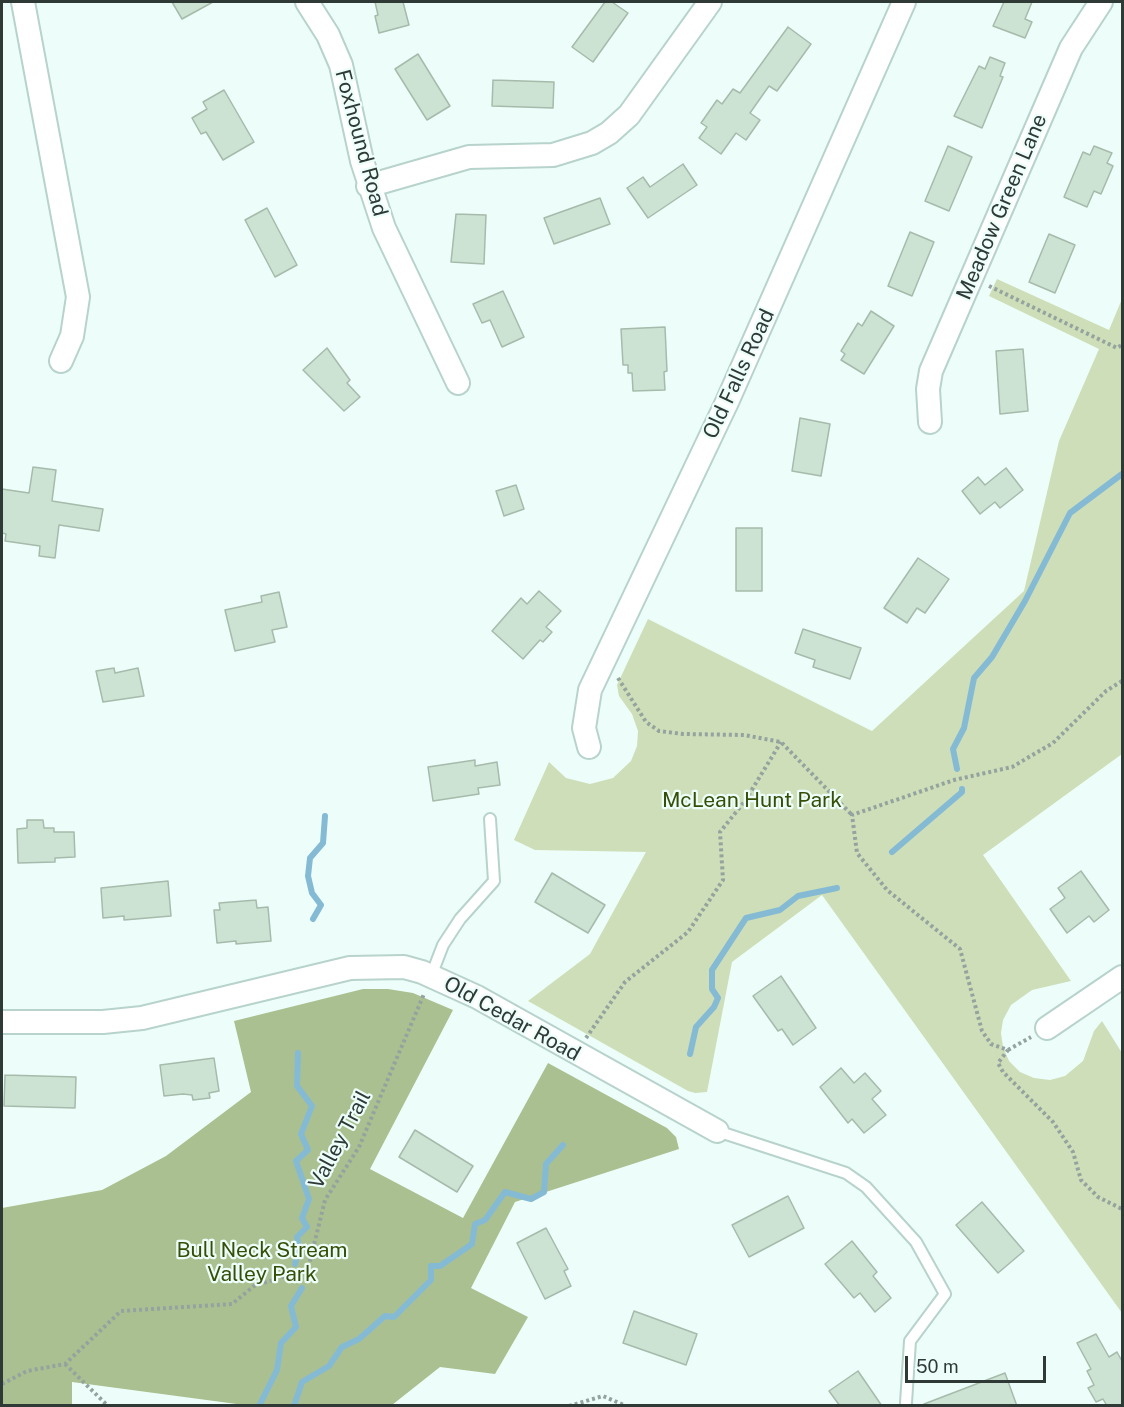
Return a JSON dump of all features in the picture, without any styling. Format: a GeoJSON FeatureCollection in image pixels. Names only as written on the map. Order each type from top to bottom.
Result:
{"type":"FeatureCollection","features":[{"type":"Feature","properties":{"kind":"street"},"geometry":{"type":"LineString","coordinates":[[23,2],[78,297],[72,336],[61,361]]}},
{"type":"Feature","properties":{"kind":"street","name":"Foxhound Road"},"geometry":{"type":"LineString","coordinates":[[307,2],[328,35],[341,65],[368,186],[396,255],[458,383]]}},
{"type":"Feature","properties":{"kind":"street"},"geometry":{"type":"LineString","coordinates":[[368,186],[469,157],[553,155],[592,143],[628,115],[710,2]]}},
{"type":"Feature","properties":{"kind":"street","name":"Old Falls Road"},"geometry":{"type":"LineString","coordinates":[[589,747],[584,728],[584,711],[590,690],[727,402],[904,2]]}},
{"type":"Feature","properties":{"kind":"street","name":"Meadow Green Lane"},"geometry":{"type":"LineString","coordinates":[[930,422],[928,389],[931,371],[1071,48],[1101,2]]}},
{"type":"Feature","properties":{"kind":"street","name":"Old Cedar Road"},"geometry":{"type":"LineString","coordinates":[[2,1022],[103,1022],[142,1018],[351,968],[404,967],[431,976],[477,997],[575,1054],[717,1131]]}},
{"type":"Feature","properties":{"kind":"street"},"geometry":{"type":"LineString","coordinates":[[1047,1028],[1122,977]]}},
{"type":"Feature","properties":{"kind":"lane"},"geometry":{"type":"LineString","coordinates":[[431,976],[443,945],[460,919],[494,881],[490,819]]}},
{"type":"Feature","properties":{"kind":"lane","name":"Old Cedar Road"},"geometry":{"type":"LineString","coordinates":[[717,1131],[846,1173],[858,1180],[916,1242],[945,1294],[910,1341],[906,1403]]}},
{"type":"Feature","properties":{"kind":"path"},"geometry":{"type":"LineString","coordinates":[[971,278],[1117,348],[1122,345]]}},
{"type":"Feature","properties":{"kind":"path"},"geometry":{"type":"LineString","coordinates":[[603,662],[610,667],[646,722],[659,731],[683,734],[744,735],[781,742],[852,815],[857,853],[887,890],[960,949],[982,1031],[991,1044],[1008,1050]]}},
{"type":"Feature","properties":{"kind":"path"},"geometry":{"type":"LineString","coordinates":[[852,815],[954,780],[1012,767],[1053,743],[1106,691],[1122,681]]}},
{"type":"Feature","properties":{"kind":"path"},"geometry":{"type":"LineString","coordinates":[[575,1054],[625,982],[688,932],[723,880],[720,832],[745,801],[781,742]]}},
{"type":"Feature","properties":{"kind":"path","name":"Valley Trail"},"geometry":{"type":"LineString","coordinates":[[65,1364],[121,1311],[232,1304],[254,1286],[308,1269],[325,1200],[359,1147],[431,976]]}},
{"type":"Feature","properties":{"kind":"path"},"geometry":{"type":"LineString","coordinates":[[1047,1028],[1008,1050],[998,1063],[1003,1072],[1053,1122],[1073,1152],[1082,1180],[1098,1197],[1122,1209]]}},
{"type":"Feature","properties":{"kind":"path"},"geometry":{"type":"LineString","coordinates":[[2,1384],[27,1371],[65,1364],[108,1406]]}},
{"type":"Feature","properties":{"kind":"path"},"geometry":{"type":"LineString","coordinates":[[569,1406],[603,1396],[626,1406]]}},
{"type":"Feature","properties":{"kind":"green space","name":"McLean Hunt Park"},"geometry":{"type":"Polygon","coordinates":[[[997,279],[1109,330],[1122,299],[1122,754],[983,855],[1071,981],[1032,990],[1011,1005],[1003,1020],[1001,1033],[1003,1047],[1009,1061],[1020,1072],[1034,1078],[1050,1080],[1065,1076],[1083,1061],[1094,1031],[1102,1021],[1122,1053],[1122,1313],[822,895],[732,962],[707,1092],[688,1091],[528,1001],[590,954],[646,852],[535,850],[514,840],[549,762],[566,778],[590,784],[613,778],[631,761],[637,746],[638,731],[632,714],[619,696],[617,685],[648,619],[872,731],[1024,591],[1059,441],[1099,349],[989,296],[997,279]]]}},
{"type":"Feature","properties":{"kind":"green space","name":"Bull Neck Stream Valley Park"},"geometry":{"type":"Polygon","coordinates":[[[363,989],[388,989],[413,993],[453,1010],[370,1169],[463,1218],[548,1063],[667,1128],[676,1137],[679,1149],[515,1202],[471,1288],[528,1317],[495,1374],[440,1367],[392,1405],[244,1405],[72,1382],[72,1405],[2,1405],[2,1208],[102,1190],[166,1156],[251,1092],[234,1021],[363,989]]]}},
{"type":"Feature","properties":{"kind":"building"},"geometry":{"type":"Polygon","coordinates":[[[172,2],[213,2],[182,19],[172,2]]]}},
{"type":"Feature","properties":{"kind":"building"},"geometry":{"type":"Polygon","coordinates":[[[375,2],[403,2],[409,25],[379,33],[375,2]]]}},
{"type":"Feature","properties":{"kind":"building"},"geometry":{"type":"Polygon","coordinates":[[[605,2],[612,2],[628,13],[593,62],[572,47],[605,2]]]}},
{"type":"Feature","properties":{"kind":"building"},"geometry":{"type":"Polygon","coordinates":[[[1004,2],[1032,2],[1025,19],[1032,22],[1025,38],[993,26],[1004,2]]]}},
{"type":"Feature","properties":{"kind":"building"},"geometry":{"type":"Polygon","coordinates":[[[788,27],[811,44],[777,91],[769,86],[750,113],[760,120],[746,140],[736,133],[721,154],[699,138],[707,127],[701,123],[717,100],[722,104],[733,89],[740,93],[788,27]]]}},
{"type":"Feature","properties":{"kind":"building"},"geometry":{"type":"Polygon","coordinates":[[[418,54],[450,106],[427,120],[395,69],[418,54]]]}},
{"type":"Feature","properties":{"kind":"building"},"geometry":{"type":"Polygon","coordinates":[[[990,57],[1005,63],[1000,76],[1003,77],[982,128],[954,116],[979,66],[985,69],[990,57]]]}},
{"type":"Feature","properties":{"kind":"building"},"geometry":{"type":"Polygon","coordinates":[[[493,80],[554,82],[553,108],[492,106],[493,80]]]}},
{"type":"Feature","properties":{"kind":"building"},"geometry":{"type":"Polygon","coordinates":[[[224,90],[254,142],[223,160],[206,132],[201,134],[192,118],[207,109],[203,102],[224,90]]]}},
{"type":"Feature","properties":{"kind":"building"},"geometry":{"type":"Polygon","coordinates":[[[948,146],[972,157],[949,211],[925,201],[948,146]]]}},
{"type":"Feature","properties":{"kind":"building"},"geometry":{"type":"Polygon","coordinates":[[[1094,146],[1112,153],[1107,163],[1113,166],[1101,194],[1094,191],[1087,207],[1064,197],[1083,152],[1090,155],[1094,146]]]}},
{"type":"Feature","properties":{"kind":"building"},"geometry":{"type":"Polygon","coordinates":[[[683,164],[697,185],[648,218],[627,188],[643,177],[650,187],[683,164]]]}},
{"type":"Feature","properties":{"kind":"building"},"geometry":{"type":"Polygon","coordinates":[[[600,198],[610,224],[554,244],[544,218],[600,198]]]}},
{"type":"Feature","properties":{"kind":"building"},"geometry":{"type":"Polygon","coordinates":[[[267,208],[297,265],[275,277],[245,220],[267,208]]]}},
{"type":"Feature","properties":{"kind":"building"},"geometry":{"type":"Polygon","coordinates":[[[456,214],[486,215],[484,264],[451,262],[456,214]]]}},
{"type":"Feature","properties":{"kind":"building"},"geometry":{"type":"Polygon","coordinates":[[[910,232],[934,242],[912,296],[888,286],[910,232]]]}},
{"type":"Feature","properties":{"kind":"building"},"geometry":{"type":"Polygon","coordinates":[[[1049,234],[1075,245],[1055,293],[1029,282],[1049,234]]]}},
{"type":"Feature","properties":{"kind":"building"},"geometry":{"type":"Polygon","coordinates":[[[503,291],[524,337],[502,347],[490,320],[482,323],[473,304],[503,291]]]}},
{"type":"Feature","properties":{"kind":"building"},"geometry":{"type":"Polygon","coordinates":[[[871,311],[894,326],[864,374],[841,360],[845,354],[841,351],[858,323],[862,326],[871,311]]]}},
{"type":"Feature","properties":{"kind":"building"},"geometry":{"type":"Polygon","coordinates":[[[665,327],[667,371],[664,372],[665,390],[633,391],[632,373],[628,373],[628,365],[623,365],[621,329],[665,327]]]}},
{"type":"Feature","properties":{"kind":"building"},"geometry":{"type":"Polygon","coordinates":[[[327,348],[350,380],[347,383],[360,397],[344,411],[303,370],[327,348]]]}},
{"type":"Feature","properties":{"kind":"building"},"geometry":{"type":"Polygon","coordinates":[[[1023,349],[1028,411],[1000,414],[996,351],[1023,349]]]}},
{"type":"Feature","properties":{"kind":"building"},"geometry":{"type":"Polygon","coordinates":[[[800,418],[830,424],[821,476],[792,471],[800,418]]]}},
{"type":"Feature","properties":{"kind":"building"},"geometry":{"type":"Polygon","coordinates":[[[33,467],[56,470],[52,501],[103,509],[99,531],[59,525],[55,558],[39,556],[40,546],[5,541],[6,534],[2,533],[2,489],[29,493],[33,467]]]}},
{"type":"Feature","properties":{"kind":"building"},"geometry":{"type":"Polygon","coordinates":[[[1006,468],[1023,490],[1000,508],[995,502],[980,514],[962,491],[978,477],[985,485],[1006,468]]]}},
{"type":"Feature","properties":{"kind":"building"},"geometry":{"type":"Polygon","coordinates":[[[516,485],[524,509],[504,516],[496,491],[516,485]]]}},
{"type":"Feature","properties":{"kind":"building"},"geometry":{"type":"Polygon","coordinates":[[[736,528],[762,528],[762,591],[736,591],[736,528]]]}},
{"type":"Feature","properties":{"kind":"building"},"geometry":{"type":"Polygon","coordinates":[[[918,558],[949,579],[925,613],[917,608],[907,623],[884,608],[918,558]]]}},
{"type":"Feature","properties":{"kind":"building"},"geometry":{"type":"Polygon","coordinates":[[[539,591],[561,611],[546,627],[552,632],[543,642],[540,640],[523,659],[492,631],[521,598],[527,604],[539,591]]]}},
{"type":"Feature","properties":{"kind":"building"},"geometry":{"type":"Polygon","coordinates":[[[279,592],[287,627],[272,630],[275,642],[235,651],[225,610],[262,602],[261,596],[279,592]]]}},
{"type":"Feature","properties":{"kind":"building"},"geometry":{"type":"Polygon","coordinates":[[[803,629],[861,648],[850,679],[813,667],[815,660],[795,653],[803,629]]]}},
{"type":"Feature","properties":{"kind":"building"},"geometry":{"type":"Polygon","coordinates":[[[114,668],[115,673],[138,668],[144,696],[103,702],[96,671],[114,668]]]}},
{"type":"Feature","properties":{"kind":"building"},"geometry":{"type":"Polygon","coordinates":[[[475,760],[475,766],[497,762],[500,785],[478,788],[479,794],[433,801],[428,767],[475,760]]]}},
{"type":"Feature","properties":{"kind":"building"},"geometry":{"type":"Polygon","coordinates":[[[27,820],[43,820],[44,828],[54,828],[54,832],[74,832],[75,857],[55,858],[55,862],[18,863],[17,829],[27,828],[27,820]]]}},
{"type":"Feature","properties":{"kind":"building"},"geometry":{"type":"Polygon","coordinates":[[[1081,871],[1109,910],[1094,922],[1089,916],[1067,933],[1050,909],[1065,898],[1058,888],[1081,871]]]}},
{"type":"Feature","properties":{"kind":"building"},"geometry":{"type":"Polygon","coordinates":[[[552,873],[605,905],[588,933],[535,902],[552,873]]]}},
{"type":"Feature","properties":{"kind":"building"},"geometry":{"type":"Polygon","coordinates":[[[168,881],[171,916],[124,920],[124,916],[103,918],[101,888],[168,881]]]}},
{"type":"Feature","properties":{"kind":"building"},"geometry":{"type":"Polygon","coordinates":[[[256,900],[257,908],[268,907],[271,941],[217,943],[214,910],[220,910],[219,903],[256,900]]]}},
{"type":"Feature","properties":{"kind":"building"},"geometry":{"type":"Polygon","coordinates":[[[781,976],[816,1028],[793,1045],[782,1029],[778,1031],[753,996],[781,976]]]}},
{"type":"Feature","properties":{"kind":"building"},"geometry":{"type":"Polygon","coordinates":[[[214,1058],[219,1091],[209,1093],[210,1098],[193,1100],[192,1095],[183,1094],[164,1096],[160,1065],[214,1058]]]}},
{"type":"Feature","properties":{"kind":"building"},"geometry":{"type":"Polygon","coordinates":[[[841,1068],[854,1083],[865,1073],[881,1091],[872,1099],[886,1115],[864,1133],[852,1119],[848,1123],[820,1087],[841,1068]]]}},
{"type":"Feature","properties":{"kind":"building"},"geometry":{"type":"Polygon","coordinates":[[[5,1075],[76,1077],[75,1108],[4,1106],[5,1075]]]}},
{"type":"Feature","properties":{"kind":"building"},"geometry":{"type":"Polygon","coordinates":[[[415,1130],[473,1166],[457,1192],[399,1157],[415,1130]]]}},
{"type":"Feature","properties":{"kind":"building"},"geometry":{"type":"Polygon","coordinates":[[[788,1196],[804,1228],[749,1257],[732,1225],[788,1196]]]}},
{"type":"Feature","properties":{"kind":"building"},"geometry":{"type":"Polygon","coordinates":[[[982,1202],[1024,1251],[998,1273],[956,1225],[982,1202]]]}},
{"type":"Feature","properties":{"kind":"building"},"geometry":{"type":"Polygon","coordinates":[[[546,1228],[568,1269],[564,1271],[571,1286],[545,1299],[517,1243],[546,1228]]]}},
{"type":"Feature","properties":{"kind":"building"},"geometry":{"type":"Polygon","coordinates":[[[852,1241],[877,1272],[873,1276],[891,1298],[875,1312],[860,1293],[854,1298],[825,1264],[852,1241]]]}},
{"type":"Feature","properties":{"kind":"building"},"geometry":{"type":"Polygon","coordinates":[[[634,1311],[697,1334],[686,1365],[623,1343],[634,1311]]]}},
{"type":"Feature","properties":{"kind":"building"},"geometry":{"type":"Polygon","coordinates":[[[1096,1334],[1109,1357],[1117,1352],[1122,1361],[1122,1406],[1107,1406],[1103,1399],[1096,1402],[1088,1388],[1094,1385],[1087,1371],[1091,1369],[1077,1343],[1096,1334]]]}},
{"type":"Feature","properties":{"kind":"building"},"geometry":{"type":"Polygon","coordinates":[[[858,1371],[882,1406],[840,1406],[829,1391],[858,1371]]]}},
{"type":"Feature","properties":{"kind":"building"},"geometry":{"type":"Polygon","coordinates":[[[1005,1373],[1017,1406],[924,1406],[924,1404],[1005,1373]]]}},
{"type":"Feature","properties":{"kind":"waterway"},"geometry":{"type":"LineString","coordinates":[[957,769],[953,749],[964,728],[974,678],[992,657],[1025,601],[1070,513],[1122,474]]}},
{"type":"Feature","properties":{"kind":"waterway"},"geometry":{"type":"LineString","coordinates":[[892,852],[962,792],[962,789]]}},
{"type":"Feature","properties":{"kind":"waterway"},"geometry":{"type":"LineString","coordinates":[[313,919],[321,905],[312,893],[308,876],[310,858],[323,843],[325,816]]}},
{"type":"Feature","properties":{"kind":"waterway"},"geometry":{"type":"LineString","coordinates":[[690,1054],[696,1027],[714,1007],[718,998],[712,989],[712,970],[746,918],[780,910],[798,896],[837,888]]}},
{"type":"Feature","properties":{"kind":"waterway"},"geometry":{"type":"LineString","coordinates":[[295,1264],[299,1248],[297,1237],[307,1227],[302,1218],[309,1199],[296,1161],[308,1150],[301,1134],[312,1106],[297,1086],[298,1053]]}},
{"type":"Feature","properties":{"kind":"waterway"},"geometry":{"type":"LineString","coordinates":[[294,1406],[302,1382],[329,1366],[342,1347],[359,1339],[385,1316],[394,1317],[431,1280],[431,1266],[440,1266],[472,1244],[475,1224],[485,1220],[505,1192],[531,1199],[544,1192],[546,1164],[563,1145]]}},
{"type":"Feature","properties":{"kind":"waterway"},"geometry":{"type":"LineString","coordinates":[[259,1406],[277,1370],[281,1343],[296,1327],[291,1306],[302,1288]]}}]}
